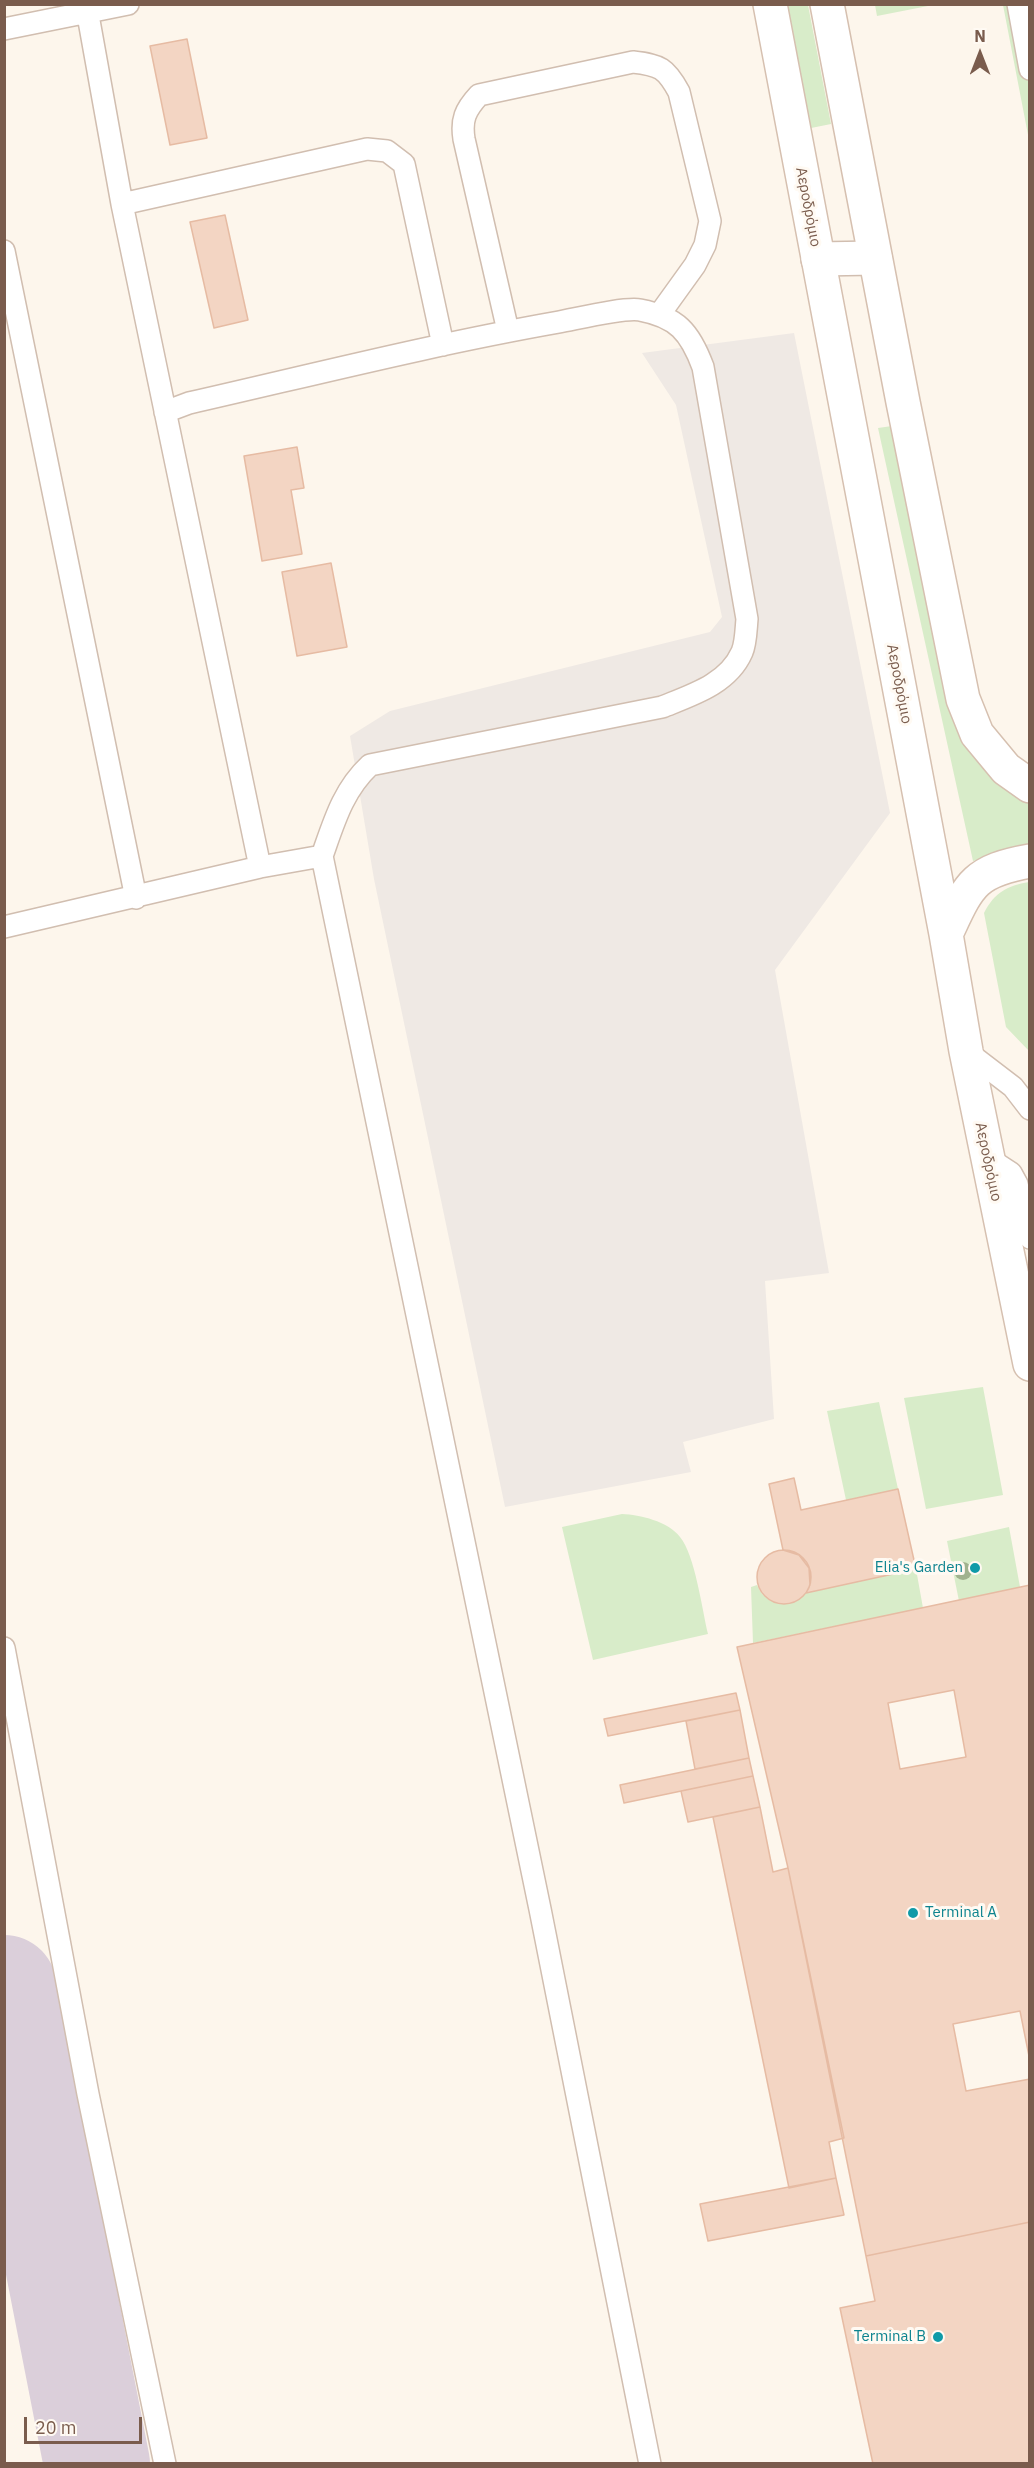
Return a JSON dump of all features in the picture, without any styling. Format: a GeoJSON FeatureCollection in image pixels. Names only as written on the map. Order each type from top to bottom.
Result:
{"type":"FeatureCollection","features":[{"type":"Feature","properties":{"kind":"main road","name":"Αεροδρόμιο"},"geometry":{"type":"LineString","coordinates":[[770,4],[946,934],[966,1051],[1029,1364]]}},
{"type":"Feature","properties":{"kind":"main road"},"geometry":{"type":"LineString","coordinates":[[827,4],[963,699],[977,734],[1006,769],[1029,786]]}},
{"type":"Feature","properties":{"kind":"main road"},"geometry":{"type":"LineString","coordinates":[[818,259],[875,258]]}},
{"type":"Feature","properties":{"kind":"main road"},"geometry":{"type":"LineString","coordinates":[[946,934],[966,892],[985,873],[1029,861]]}},
{"type":"Feature","properties":{"kind":"lane"},"geometry":{"type":"LineString","coordinates":[[4,29],[86,8],[128,4]]}},
{"type":"Feature","properties":{"kind":"lane"},"geometry":{"type":"LineString","coordinates":[[1017,4],[1029,69]]}},
{"type":"Feature","properties":{"kind":"lane"},"geometry":{"type":"LineString","coordinates":[[86,8],[122,204],[260,867]]}},
{"type":"Feature","properties":{"kind":"lane"},"geometry":{"type":"LineString","coordinates":[[508,331],[464,140],[462,122],[467,108],[478,95],[633,63],[652,64],[669,74],[679,92],[710,221],[705,245],[695,265],[659,315]]}},
{"type":"Feature","properties":{"kind":"lane"},"geometry":{"type":"LineString","coordinates":[[122,204],[367,149],[387,151],[404,165],[443,345]]}},
{"type":"Feature","properties":{"kind":"lane"},"geometry":{"type":"LineString","coordinates":[[4,251],[136,898]]}},
{"type":"Feature","properties":{"kind":"lane"},"geometry":{"type":"LineString","coordinates":[[165,412],[189,403],[443,345],[508,331],[636,309],[659,315],[681,326],[694,344],[703,367],[747,619],[742,651],[728,674],[702,692],[662,707],[370,765],[354,780],[336,815],[322,856],[540,1909],[650,2463]]}},
{"type":"Feature","properties":{"kind":"lane"},"geometry":{"type":"LineString","coordinates":[[4,927],[136,898],[260,867],[322,856]]}},
{"type":"Feature","properties":{"kind":"lane"},"geometry":{"type":"LineString","coordinates":[[966,1051],[1013,1087],[1029,1109]]}},
{"type":"Feature","properties":{"kind":"lane"},"geometry":{"type":"LineString","coordinates":[[988,1158],[1011,1173],[1017,1184],[1029,1238]]}},
{"type":"Feature","properties":{"kind":"lane"},"geometry":{"type":"LineString","coordinates":[[4,1647],[86,2083],[165,2463]]}},
{"type":"Feature","properties":{"kind":"shaded area"},"geometry":{"type":"Polygon","coordinates":[[[794,333],[890,813],[775,970],[829,1273],[765,1281],[774,1419],[683,1442],[691,1472],[505,1507],[374,879],[350,736],[390,711],[710,632],[722,617],[676,405],[642,353],[794,333]]]}},
{"type":"Feature","properties":{"kind":"green space"},"geometry":{"type":"Polygon","coordinates":[[[875,4],[933,5],[877,16],[875,4]]]}},
{"type":"Feature","properties":{"kind":"green space"},"geometry":{"type":"Polygon","coordinates":[[[788,5],[808,5],[831,124],[811,128],[788,5]]]}},
{"type":"Feature","properties":{"kind":"green space"},"geometry":{"type":"Polygon","coordinates":[[[1003,5],[1029,5],[1029,140],[1003,5]]]}},
{"type":"Feature","properties":{"kind":"green space"},"geometry":{"type":"Polygon","coordinates":[[[892,426],[967,732],[1029,802],[1029,850],[973,861],[878,428],[892,426]]]}},
{"type":"Feature","properties":{"kind":"green space"},"geometry":{"type":"Polygon","coordinates":[[[1030,882],[1029,1051],[1006,1027],[984,913],[1002,891],[1030,882]]]}},
{"type":"Feature","properties":{"kind":"green space"},"geometry":{"type":"Polygon","coordinates":[[[983,1387],[1003,1495],[926,1509],[904,1398],[983,1387]]]}},
{"type":"Feature","properties":{"kind":"green space"},"geometry":{"type":"Polygon","coordinates":[[[879,1402],[898,1489],[846,1500],[827,1411],[879,1402]]]}},
{"type":"Feature","properties":{"kind":"green space"},"geometry":{"type":"Polygon","coordinates":[[[622,1514],[645,1517],[661,1523],[675,1531],[680,1537],[694,1569],[708,1634],[593,1660],[562,1527],[622,1514]]]}},
{"type":"Feature","properties":{"kind":"green space","name":"Elia's Garden"},"geometry":{"type":"Polygon","coordinates":[[[1009,1527],[1020,1587],[959,1601],[947,1541],[1009,1527]]]}},
{"type":"Feature","properties":{"kind":"green space"},"geometry":{"type":"Polygon","coordinates":[[[916,1569],[923,1608],[753,1643],[751,1587],[757,1585],[766,1598],[786,1603],[793,1602],[806,1593],[916,1569]]]}},
{"type":"Feature","properties":{"kind":"building"},"geometry":{"type":"Polygon","coordinates":[[[187,39],[207,138],[170,145],[150,46],[187,39]]]}},
{"type":"Feature","properties":{"kind":"building"},"geometry":{"type":"Polygon","coordinates":[[[225,215],[248,320],[214,328],[190,222],[225,215]]]}},
{"type":"Feature","properties":{"kind":"building"},"geometry":{"type":"Polygon","coordinates":[[[297,447],[304,488],[291,490],[302,554],[262,561],[244,456],[297,447]]]}},
{"type":"Feature","properties":{"kind":"building"},"geometry":{"type":"Polygon","coordinates":[[[331,563],[347,647],[297,656],[282,572],[331,563]]]}},
{"type":"Feature","properties":{"kind":"building"},"geometry":{"type":"Polygon","coordinates":[[[794,1478],[801,1510],[898,1489],[916,1569],[806,1593],[810,1585],[809,1568],[799,1555],[783,1550],[769,1484],[794,1478]]]}},
{"type":"Feature","properties":{"kind":"building"},"geometry":{"type":"Polygon","coordinates":[[[779,1550],[789,1550],[799,1554],[807,1562],[811,1577],[807,1592],[799,1600],[789,1604],[779,1604],[769,1600],[761,1592],[757,1582],[757,1572],[761,1562],[769,1554],[779,1550]]]}},
{"type":"Feature","properties":{"kind":"building","name":"Terminal A"},"geometry":{"type":"Polygon","coordinates":[[[1030,1585],[1030,2061],[1020,2011],[953,2024],[966,2091],[1030,2079],[1030,2222],[866,2256],[788,1868],[737,1647],[1030,1585]],[[954,1690],[888,1703],[900,1769],[966,1757],[954,1690]]]}},
{"type":"Feature","properties":{"kind":"building"},"geometry":{"type":"Polygon","coordinates":[[[736,1693],[740,1710],[608,1736],[604,1719],[736,1693]]]}},
{"type":"Feature","properties":{"kind":"building"},"geometry":{"type":"Polygon","coordinates":[[[740,1710],[749,1758],[695,1769],[686,1721],[740,1710]]]}},
{"type":"Feature","properties":{"kind":"building"},"geometry":{"type":"Polygon","coordinates":[[[749,1758],[753,1776],[624,1803],[620,1785],[749,1758]]]}},
{"type":"Feature","properties":{"kind":"building"},"geometry":{"type":"Polygon","coordinates":[[[753,1776],[760,1807],[688,1822],[681,1791],[753,1776]]]}},
{"type":"Feature","properties":{"kind":"building"},"geometry":{"type":"Polygon","coordinates":[[[760,1807],[773,1872],[788,1868],[844,2138],[829,2142],[836,2178],[789,2188],[713,1817],[760,1807]]]}},
{"type":"Feature","properties":{"kind":"building"},"geometry":{"type":"Polygon","coordinates":[[[836,2178],[844,2215],[708,2241],[700,2204],[836,2178]]]}},
{"type":"Feature","properties":{"kind":"building","name":"Terminal B"},"geometry":{"type":"Polygon","coordinates":[[[1030,2222],[1030,2464],[873,2464],[840,2308],[875,2301],[866,2256],[1030,2222]]]}},
{"type":"Feature","properties":{"kind":"taxiway"},"geometry":{"type":"LineString","coordinates":[[4,1988],[97,2464]]}},
{"type":"Feature","properties":{"kind":"place","name":"Elia's Garden"},"geometry":{"type":"Point","coordinates":[975,1568]}},
{"type":"Feature","properties":{"kind":"place","name":"Terminal A"},"geometry":{"type":"Point","coordinates":[913,1913]}},
{"type":"Feature","properties":{"kind":"place","name":"Terminal B"},"geometry":{"type":"Point","coordinates":[938,2337]}}]}
